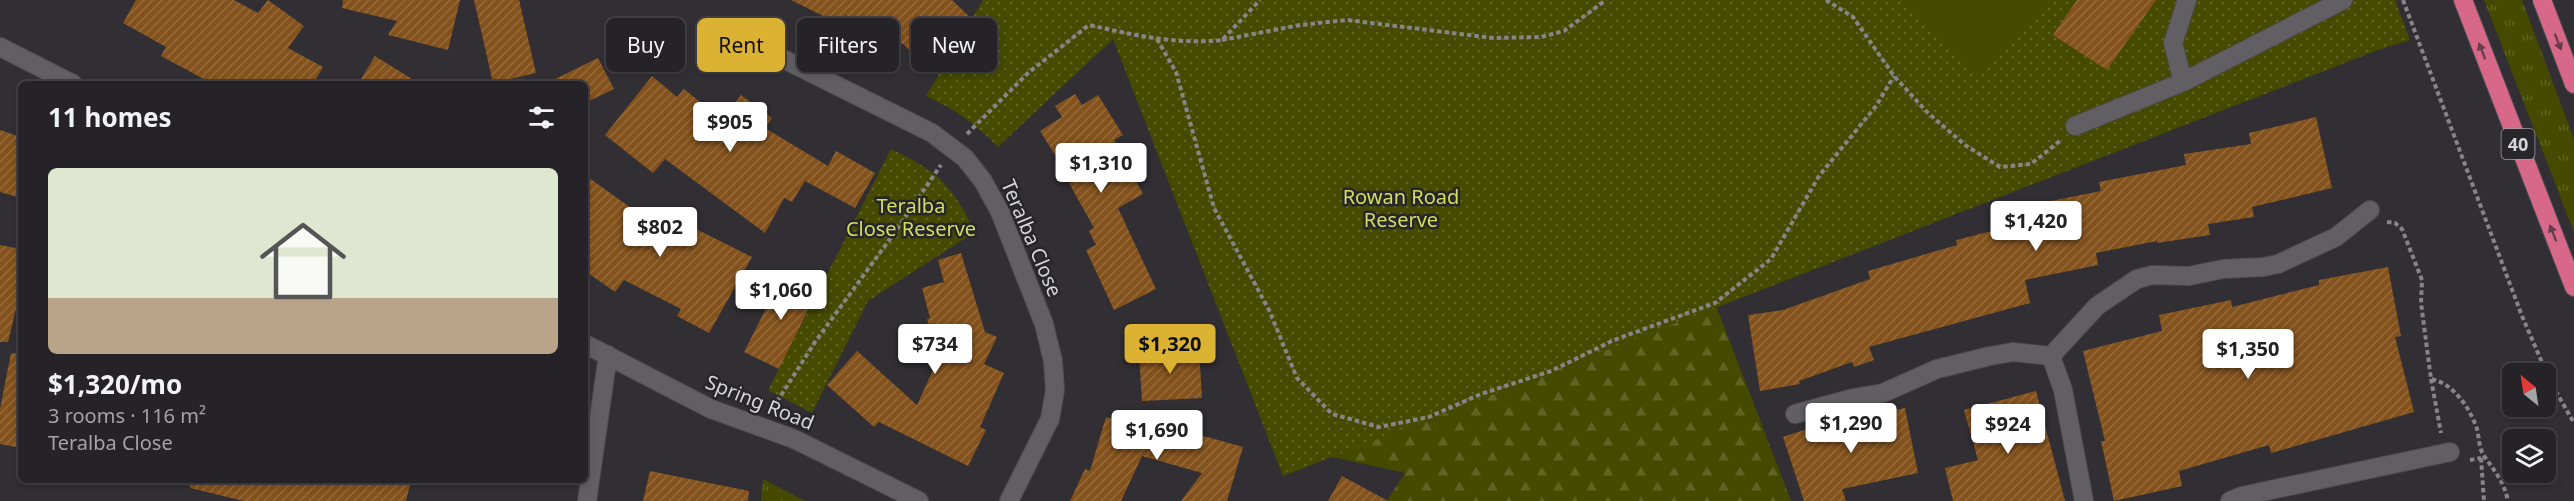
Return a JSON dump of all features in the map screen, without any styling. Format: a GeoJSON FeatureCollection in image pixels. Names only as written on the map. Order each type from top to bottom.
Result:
{"type":"FeatureCollection","features":[{"type":"Feature","properties":{"kind":"highway","name":"40"},"geometry":{"type":"LineString","coordinates":[[2463,0],[2574,287]]}},
{"type":"Feature","properties":{"kind":"highway"},"geometry":{"type":"LineString","coordinates":[[2542,0],[2574,84]]}},
{"type":"Feature","properties":{"kind":"street"},"geometry":{"type":"LineString","coordinates":[[2183,82],[2174,43],[2187,0]]}},
{"type":"Feature","properties":{"kind":"street"},"geometry":{"type":"LineString","coordinates":[[2075,126],[2183,82],[2343,0]]}},
{"type":"Feature","properties":{"kind":"street"},"geometry":{"type":"LineString","coordinates":[[0,47],[67,81]]}},
{"type":"Feature","properties":{"kind":"street","name":"Teralba Close"},"geometry":{"type":"LineString","coordinates":[[785,60],[932,133],[954,149],[978,174],[1000,212],[1044,324],[1053,362],[1055,390],[1050,419],[1009,501]]}},
{"type":"Feature","properties":{"kind":"street"},"geometry":{"type":"LineString","coordinates":[[2051,356],[2097,306],[2137,279],[2153,275],[2183,277],[2228,268],[2278,264],[2336,237],[2370,210]]}},
{"type":"Feature","properties":{"kind":"street","name":"Spring Road"},"geometry":{"type":"LineString","coordinates":[[588,345],[711,409],[805,444],[918,501]]}},
{"type":"Feature","properties":{"kind":"street"},"geometry":{"type":"LineString","coordinates":[[1795,414],[1854,398],[1883,393],[1937,369],[1990,356],[2013,352],[2051,356]]}},
{"type":"Feature","properties":{"kind":"street"},"geometry":{"type":"LineString","coordinates":[[587,501],[608,355]]}},
{"type":"Feature","properties":{"kind":"street"},"geometry":{"type":"LineString","coordinates":[[2051,356],[2063,390],[2085,501]]}},
{"type":"Feature","properties":{"kind":"street"},"geometry":{"type":"LineString","coordinates":[[2230,501],[2242,496],[2448,453]]}},
{"type":"Feature","properties":{"kind":"path"},"geometry":{"type":"LineString","coordinates":[[1222,40],[1260,0]]}},
{"type":"Feature","properties":{"kind":"path"},"geometry":{"type":"LineString","coordinates":[[762,427],[815,342],[954,149],[1028,73],[1089,25],[1157,39],[1194,42],[1222,40],[1300,25],[1347,20],[1493,39],[1541,37],[1564,31],[1606,0]]}},
{"type":"Feature","properties":{"kind":"path"},"geometry":{"type":"LineString","coordinates":[[1826,0],[1853,17],[1894,76],[1928,113],[1965,145],[2000,167],[2031,164],[2051,151],[2075,126]]}},
{"type":"Feature","properties":{"kind":"path"},"geometry":{"type":"LineString","coordinates":[[2403,0],[2522,316],[2550,381],[2574,423]]}},
{"type":"Feature","properties":{"kind":"path"},"geometry":{"type":"LineString","coordinates":[[1157,39],[1176,72],[1214,208],[1269,310],[1297,378],[1332,414],[1379,427],[1429,417],[1481,394],[1551,371],[1614,340],[1715,303],[1771,259],[1819,176],[1876,106],[1894,76]]}},
{"type":"Feature","properties":{"kind":"path"},"geometry":{"type":"LineString","coordinates":[[2370,210],[2381,223],[2395,223],[2402,229],[2419,272],[2431,379],[2448,453]]}},
{"type":"Feature","properties":{"kind":"path"},"geometry":{"type":"LineString","coordinates":[[2431,379],[2439,380],[2451,388],[2468,410],[2476,426],[2482,454],[2480,463],[2484,501]]}},
{"type":"Feature","properties":{"kind":"path"},"geometry":{"type":"LineString","coordinates":[[2482,454],[2498,474],[2508,501]]}},
{"type":"Feature","properties":{"kind":"green space","name":"Rowan Road Reserve"},"geometry":{"type":"Polygon","coordinates":[[[983,0],[2395,0],[2410,40],[2378,50],[1283,476],[1113,39],[998,147],[964,118],[926,96],[940,72],[997,72],[997,18],[972,18],[983,0]]]}},
{"type":"Feature","properties":{"kind":"green space"},"geometry":{"type":"Polygon","coordinates":[[[1907,0],[2056,0],[1977,76],[1907,0]]]}},
{"type":"Feature","properties":{"kind":"green space"},"geometry":{"type":"Polygon","coordinates":[[[2484,0],[2522,0],[2574,139],[2574,232],[2484,0]]]}},
{"type":"Feature","properties":{"kind":"green space","name":"Teralba Close Reserve"},"geometry":{"type":"Polygon","coordinates":[[[891,149],[921,165],[942,181],[959,202],[975,232],[868,301],[812,413],[768,390],[891,149]]]}},
{"type":"Feature","properties":{"kind":"green space"},"geometry":{"type":"Polygon","coordinates":[[[1715,303],[1791,501],[1387,501],[1405,473],[1287,447],[1715,303]]]}},
{"type":"Feature","properties":{"kind":"green space"},"geometry":{"type":"Polygon","coordinates":[[[763,479],[805,501],[761,501],[763,479]]]}},
{"type":"Feature","properties":{"kind":"building"},"geometry":{"type":"Polygon","coordinates":[[[136,0],[234,0],[258,13],[268,0],[304,26],[288,48],[323,67],[315,81],[207,81],[161,56],[166,47],[123,23],[136,0]]]}},
{"type":"Feature","properties":{"kind":"building"},"geometry":{"type":"Polygon","coordinates":[[[343,0],[460,0],[448,50],[388,35],[397,21],[342,8],[343,0]]]}},
{"type":"Feature","properties":{"kind":"building"},"geometry":{"type":"Polygon","coordinates":[[[474,0],[519,0],[536,73],[493,81],[474,0]]]}},
{"type":"Feature","properties":{"kind":"building"},"geometry":{"type":"Polygon","coordinates":[[[791,0],[952,0],[971,18],[911,18],[911,51],[899,42],[899,18],[851,18],[845,15],[844,18],[827,18],[791,0]]]}},
{"type":"Feature","properties":{"kind":"building"},"geometry":{"type":"Polygon","coordinates":[[[2077,0],[2156,0],[2107,70],[2053,35],[2077,0]]]}},
{"type":"Feature","properties":{"kind":"building"},"geometry":{"type":"Polygon","coordinates":[[[375,56],[415,81],[360,81],[375,56]]]}},
{"type":"Feature","properties":{"kind":"building"},"geometry":{"type":"Polygon","coordinates":[[[598,58],[614,89],[588,102],[588,81],[551,81],[598,58]]]}},
{"type":"Feature","properties":{"kind":"building"},"geometry":{"type":"Polygon","coordinates":[[[652,76],[677,97],[684,89],[722,120],[741,95],[772,118],[765,128],[828,166],[836,151],[875,173],[855,208],[805,181],[792,202],[784,198],[765,233],[665,159],[653,173],[605,135],[652,76]]]}},
{"type":"Feature","properties":{"kind":"building"},"geometry":{"type":"Polygon","coordinates":[[[1075,94],[1082,105],[1098,95],[1123,135],[1114,140],[1143,194],[1118,208],[1156,289],[1114,310],[1086,250],[1096,245],[1089,231],[1094,228],[1069,183],[1072,182],[1040,131],[1062,117],[1055,106],[1075,94]]]}},
{"type":"Feature","properties":{"kind":"building"},"geometry":{"type":"Polygon","coordinates":[[[2316,117],[2332,188],[2252,207],[2254,217],[2208,224],[2210,235],[2157,243],[2157,241],[2096,253],[2098,265],[2025,280],[2030,303],[1869,347],[1874,360],[1854,367],[1852,362],[1799,381],[1800,384],[1760,391],[1748,315],[1783,310],[1870,279],[1868,271],[1957,245],[1956,240],[2024,223],[2021,207],[2101,191],[2099,182],[2186,165],[2184,154],[2251,144],[2249,133],[2316,117]]]}},
{"type":"Feature","properties":{"kind":"building"},"geometry":{"type":"Polygon","coordinates":[[[0,130],[18,136],[18,197],[0,192],[0,130]]]}},
{"type":"Feature","properties":{"kind":"building"},"geometry":{"type":"Polygon","coordinates":[[[588,177],[666,233],[674,218],[752,257],[709,333],[677,316],[681,309],[624,280],[615,292],[588,273],[588,177]]]}},
{"type":"Feature","properties":{"kind":"building"},"geometry":{"type":"Polygon","coordinates":[[[0,245],[18,248],[18,300],[8,342],[0,342],[0,245]]]}},
{"type":"Feature","properties":{"kind":"building"},"geometry":{"type":"Polygon","coordinates":[[[961,253],[985,332],[997,337],[984,364],[1004,373],[980,427],[986,430],[968,466],[879,422],[874,427],[827,385],[857,351],[917,405],[939,357],[927,319],[930,318],[922,288],[944,282],[938,260],[961,253]]]}},
{"type":"Feature","properties":{"kind":"building"},"geometry":{"type":"Polygon","coordinates":[[[2388,267],[2401,336],[2395,337],[2414,412],[2271,453],[2269,445],[2179,471],[2182,486],[2114,501],[2101,441],[2105,441],[2083,351],[2162,331],[2159,315],[2231,300],[2232,307],[2319,285],[2319,280],[2388,267]]]}},
{"type":"Feature","properties":{"kind":"building"},"geometry":{"type":"Polygon","coordinates":[[[784,273],[818,290],[779,369],[744,352],[784,273]]]}},
{"type":"Feature","properties":{"kind":"building"},"geometry":{"type":"Polygon","coordinates":[[[1199,349],[1202,398],[1142,401],[1139,352],[1199,349]]]}},
{"type":"Feature","properties":{"kind":"building"},"geometry":{"type":"Polygon","coordinates":[[[11,353],[18,354],[18,447],[0,444],[0,409],[11,353]]]}},
{"type":"Feature","properties":{"kind":"building"},"geometry":{"type":"Polygon","coordinates":[[[2036,391],[2065,501],[1953,501],[1945,468],[1978,460],[1964,410],[2036,391]]]}},
{"type":"Feature","properties":{"kind":"building"},"geometry":{"type":"Polygon","coordinates":[[[1905,408],[1918,473],[1842,489],[1846,501],[1804,501],[1783,437],[1816,426],[1905,408]]]}},
{"type":"Feature","properties":{"kind":"building"},"geometry":{"type":"Polygon","coordinates":[[[1106,417],[1143,427],[1143,419],[1243,447],[1227,501],[1181,501],[1202,473],[1142,456],[1121,501],[1070,501],[1085,469],[1090,471],[1106,417]]]}},
{"type":"Feature","properties":{"kind":"building"},"geometry":{"type":"Polygon","coordinates":[[[650,471],[749,491],[748,501],[643,501],[650,471]]]}},
{"type":"Feature","properties":{"kind":"building"},"geometry":{"type":"Polygon","coordinates":[[[1342,476],[1388,501],[1328,501],[1342,476]]]}},
{"type":"Feature","properties":{"kind":"building"},"geometry":{"type":"Polygon","coordinates":[[[191,483],[410,483],[406,501],[244,501],[190,488],[191,483]]]}}]}
